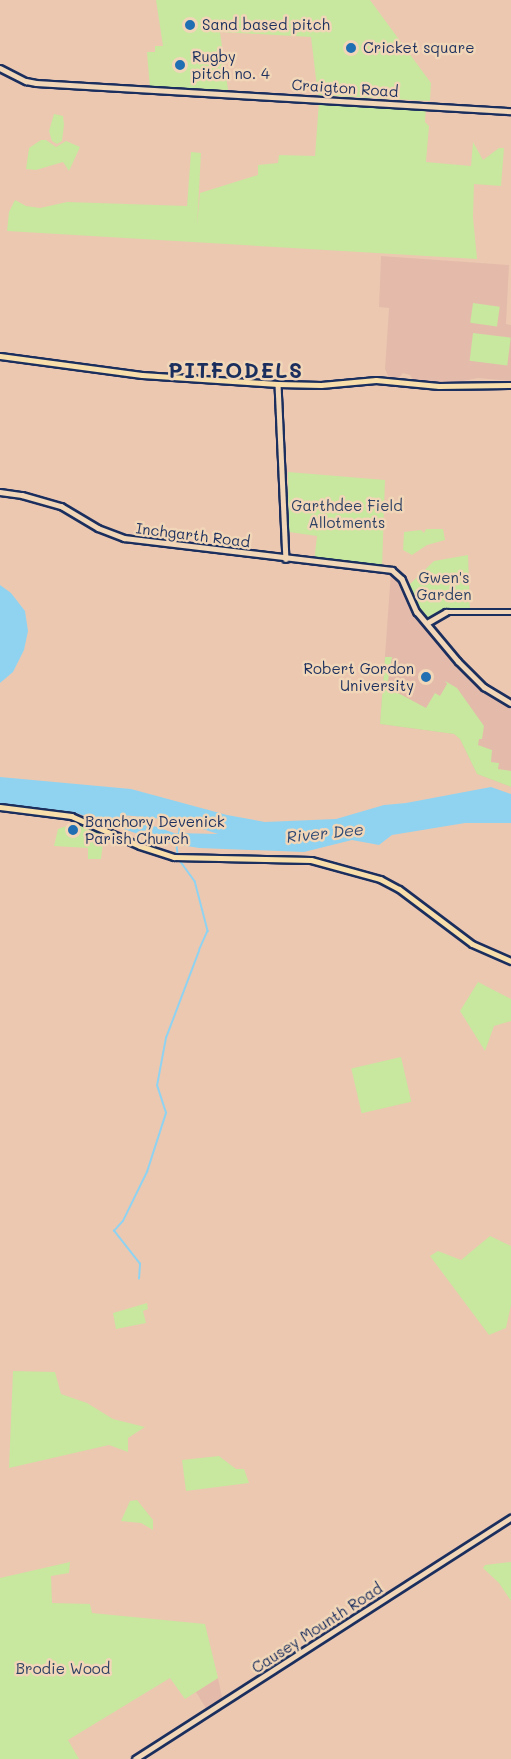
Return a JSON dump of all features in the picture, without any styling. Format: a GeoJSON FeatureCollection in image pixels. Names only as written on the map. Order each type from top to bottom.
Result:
{"type":"FeatureCollection","features":[{"type":"Feature","properties":{"kind":"main road"},"geometry":{"type":"LineString","coordinates":[[0,356],[133,374],[278,384],[321,385],[376,380],[439,386],[511,385]]}},
{"type":"Feature","properties":{"kind":"main road"},"geometry":{"type":"LineString","coordinates":[[0,807],[71,816],[140,846],[174,857],[311,860],[380,879],[399,889],[472,944],[511,961]]}},
{"type":"Feature","properties":{"kind":"street","name":"Craigton Road"},"geometry":{"type":"LineString","coordinates":[[0,68],[32,82],[511,111]]}},
{"type":"Feature","properties":{"kind":"street"},"geometry":{"type":"LineString","coordinates":[[278,384],[286,559]]}},
{"type":"Feature","properties":{"kind":"street","name":"Inchgarth Road"},"geometry":{"type":"LineString","coordinates":[[0,492],[22,495],[61,506],[98,528],[124,538],[392,570],[402,579],[414,606],[427,623]]}},
{"type":"Feature","properties":{"kind":"street"},"geometry":{"type":"LineString","coordinates":[[511,612],[442,613],[427,623],[469,673],[484,687],[511,703]]}},
{"type":"Feature","properties":{"kind":"street","name":"Causey Mounth Road"},"geometry":{"type":"LineString","coordinates":[[135,1759],[511,1518]]}},
{"type":"Feature","properties":{"kind":"shaded area"},"geometry":{"type":"Polygon","coordinates":[[[381,256],[509,265],[506,324],[511,325],[511,381],[478,378],[453,383],[414,381],[410,375],[403,373],[398,379],[389,378],[385,369],[389,308],[379,307],[381,256]]]}},
{"type":"Feature","properties":{"kind":"shaded area","name":"Robert Gordon University"},"geometry":{"type":"Polygon","coordinates":[[[391,572],[397,574],[417,615],[454,661],[481,689],[511,707],[511,787],[477,774],[460,739],[454,734],[380,724],[391,572]]]}},
{"type":"Feature","properties":{"kind":"shaded area"},"geometry":{"type":"Polygon","coordinates":[[[218,1678],[222,1697],[207,1710],[196,1692],[218,1678]]]}},
{"type":"Feature","properties":{"kind":"green space"},"geometry":{"type":"Polygon","coordinates":[[[156,0],[370,0],[431,83],[430,101],[318,95],[311,37],[220,32],[228,90],[168,87],[168,90],[150,89],[147,52],[155,52],[155,46],[163,46],[156,0]]]}},
{"type":"Feature","properties":{"kind":"green space"},"geometry":{"type":"Polygon","coordinates":[[[319,101],[426,108],[425,122],[429,126],[426,162],[471,166],[473,142],[483,160],[499,148],[504,148],[501,186],[474,184],[473,217],[477,259],[7,231],[9,212],[15,200],[26,206],[40,208],[67,202],[187,206],[191,152],[201,153],[197,226],[200,193],[258,175],[258,165],[278,163],[279,155],[315,156],[319,101]]]}},
{"type":"Feature","properties":{"kind":"green space"},"geometry":{"type":"Polygon","coordinates":[[[54,114],[63,116],[64,125],[62,141],[57,144],[52,141],[49,131],[54,114]]]}},
{"type":"Feature","properties":{"kind":"green space"},"geometry":{"type":"Polygon","coordinates":[[[41,140],[46,140],[56,147],[66,141],[80,147],[69,171],[63,162],[36,170],[26,169],[29,148],[41,140]]]}},
{"type":"Feature","properties":{"kind":"green space"},"geometry":{"type":"Polygon","coordinates":[[[473,303],[500,307],[497,327],[470,323],[473,303]]]}},
{"type":"Feature","properties":{"kind":"green space"},"geometry":{"type":"Polygon","coordinates":[[[473,333],[511,338],[507,365],[470,361],[473,333]]]}},
{"type":"Feature","properties":{"kind":"green space","name":"Garthdee Field Allotments"},"geometry":{"type":"Polygon","coordinates":[[[288,472],[385,480],[382,569],[314,562],[317,536],[289,532],[288,472]]]}},
{"type":"Feature","properties":{"kind":"green space"},"geometry":{"type":"Polygon","coordinates":[[[426,529],[443,529],[445,540],[427,545],[412,555],[403,550],[404,532],[421,530],[424,533],[426,529]]]}},
{"type":"Feature","properties":{"kind":"green space","name":"Gwen's Garden"},"geometry":{"type":"Polygon","coordinates":[[[468,555],[470,613],[446,612],[427,623],[414,606],[407,587],[434,561],[468,555]]]}},
{"type":"Feature","properties":{"kind":"green space"},"geometry":{"type":"Polygon","coordinates":[[[385,657],[392,657],[387,687],[426,708],[435,693],[440,696],[447,684],[445,681],[457,688],[484,726],[482,739],[479,739],[478,745],[492,750],[491,762],[499,763],[498,769],[511,771],[511,787],[477,774],[460,739],[454,734],[380,724],[385,657]]]}},
{"type":"Feature","properties":{"kind":"green space"},"geometry":{"type":"Polygon","coordinates":[[[75,823],[104,835],[101,859],[88,859],[88,848],[54,846],[58,829],[75,823]]]}},
{"type":"Feature","properties":{"kind":"green space"},"geometry":{"type":"Polygon","coordinates":[[[478,982],[511,999],[511,1021],[494,1026],[485,1051],[460,1011],[478,982]]]}},
{"type":"Feature","properties":{"kind":"green space"},"geometry":{"type":"Polygon","coordinates":[[[401,1057],[411,1102],[362,1113],[351,1068],[401,1057]]]}},
{"type":"Feature","properties":{"kind":"green space"},"geometry":{"type":"Polygon","coordinates":[[[490,1236],[511,1246],[511,1305],[506,1328],[489,1335],[430,1256],[438,1251],[461,1260],[490,1236]]]}},
{"type":"Feature","properties":{"kind":"green space"},"geometry":{"type":"Polygon","coordinates":[[[147,1303],[148,1309],[143,1311],[146,1323],[116,1329],[113,1313],[147,1303]]]}},
{"type":"Feature","properties":{"kind":"green space"},"geometry":{"type":"Polygon","coordinates":[[[13,1371],[55,1372],[61,1394],[87,1403],[113,1419],[145,1427],[128,1438],[128,1452],[109,1445],[9,1468],[13,1371]]]}},
{"type":"Feature","properties":{"kind":"green space"},"geometry":{"type":"Polygon","coordinates":[[[219,1456],[236,1469],[244,1469],[249,1483],[186,1491],[182,1460],[219,1456]]]}},
{"type":"Feature","properties":{"kind":"green space"},"geometry":{"type":"Polygon","coordinates":[[[137,1500],[153,1520],[153,1530],[141,1523],[121,1521],[130,1501],[137,1500]]]}},
{"type":"Feature","properties":{"kind":"green space","name":"Brodie Wood"},"geometry":{"type":"Polygon","coordinates":[[[70,1562],[69,1573],[51,1576],[52,1603],[90,1604],[92,1613],[205,1624],[218,1678],[185,1699],[170,1678],[68,1740],[79,1759],[0,1759],[0,1578],[70,1562]]]}},
{"type":"Feature","properties":{"kind":"green space"},"geometry":{"type":"Polygon","coordinates":[[[511,1562],[511,1601],[499,1583],[483,1568],[485,1565],[511,1562]]]}},
{"type":"Feature","properties":{"kind":"water"},"geometry":{"type":"Polygon","coordinates":[[[0,585],[11,593],[25,611],[28,631],[24,650],[13,672],[0,683],[0,585]]]}},
{"type":"Feature","properties":{"kind":"water","name":"River Dee"},"geometry":{"type":"Polygon","coordinates":[[[0,777],[131,789],[227,815],[265,822],[336,819],[384,805],[491,787],[511,794],[511,823],[465,823],[392,835],[379,845],[352,840],[304,852],[199,848],[162,842],[73,812],[0,803],[0,777]],[[122,815],[174,833],[218,834],[175,820],[122,815]]]}},
{"type":"Feature","properties":{"kind":"waterway"},"geometry":{"type":"LineString","coordinates":[[179,834],[180,821]]}},
{"type":"Feature","properties":{"kind":"waterway"},"geometry":{"type":"LineString","coordinates":[[177,845],[178,855]]}},
{"type":"Feature","properties":{"kind":"waterway"},"geometry":{"type":"LineString","coordinates":[[181,862],[195,881],[208,931],[200,949]]}},
{"type":"Feature","properties":{"kind":"waterway"},"geometry":{"type":"LineString","coordinates":[[139,1279],[140,1264],[114,1231],[123,1221],[147,1172],[166,1113],[157,1086],[166,1038],[199,951]]}},
{"type":"Feature","properties":{"kind":"place","name":"Sand based pitch"},"geometry":{"type":"Point","coordinates":[190,25]}},
{"type":"Feature","properties":{"kind":"place","name":"Cricket square"},"geometry":{"type":"Point","coordinates":[351,48]}},
{"type":"Feature","properties":{"kind":"place","name":"Rugby pitch no. 4"},"geometry":{"type":"Point","coordinates":[180,65]}},
{"type":"Feature","properties":{"kind":"place","name":"Robert Gordon University"},"geometry":{"type":"Point","coordinates":[426,677]}},
{"type":"Feature","properties":{"kind":"place","name":"Banchory Devenick Parish Church"},"geometry":{"type":"Point","coordinates":[73,830]}},
{"type":"Feature","properties":{"kind":"district","name":"PITFODELS"},"geometry":{"type":"Point","coordinates":[236,370]}}]}
